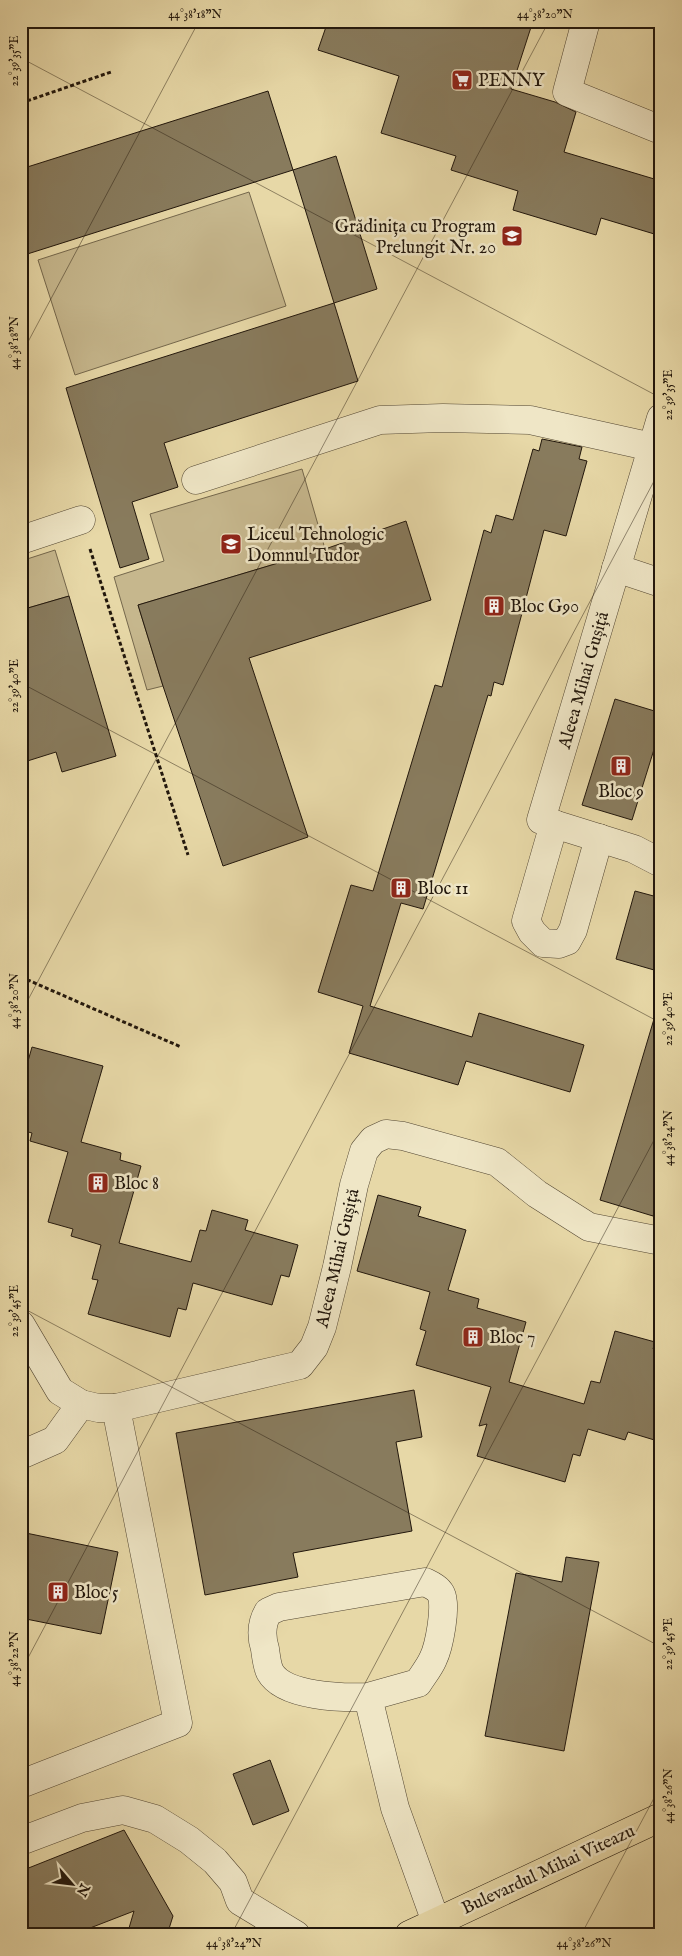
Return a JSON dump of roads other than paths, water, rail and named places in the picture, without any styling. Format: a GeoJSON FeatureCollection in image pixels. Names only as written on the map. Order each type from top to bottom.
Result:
{"type":"FeatureCollection","features":[{"type":"Feature","properties":{"kind":"main road","name":"Bulevardul Mihai Viteazu"},"geometry":{"type":"LineString","coordinates":[[408,1935],[661,1817]]}},
{"type":"Feature","properties":{"kind":"street"},"geometry":{"type":"LineString","coordinates":[[586,21],[567,92],[661,130]]}},
{"type":"Feature","properties":{"kind":"street"},"geometry":{"type":"LineString","coordinates":[[196,480],[380,420],[443,418],[530,420],[652,447]]}},
{"type":"Feature","properties":{"kind":"street","name":"Aleea Mihai Gușiță"},"geometry":{"type":"LineString","coordinates":[[554,824],[541,820],[661,418]]}},
{"type":"Feature","properties":{"kind":"street"},"geometry":{"type":"LineString","coordinates":[[21,540],[81,520]]}},
{"type":"Feature","properties":{"kind":"street"},"geometry":{"type":"LineString","coordinates":[[616,568],[661,583]]}},
{"type":"Feature","properties":{"kind":"street"},"geometry":{"type":"LineString","coordinates":[[599,838],[570,936],[567,941],[559,944],[543,943],[532,932],[526,921],[554,824],[599,838],[634,849],[661,864]]}},
{"type":"Feature","properties":{"kind":"street","name":"Aleea Mihai Gușiță"},"geometry":{"type":"LineString","coordinates":[[21,1325],[60,1391],[81,1404],[98,1408],[116,1408],[300,1365],[314,1347],[322,1327],[354,1185],[364,1151],[373,1140],[386,1134],[402,1136],[497,1162],[537,1194],[589,1227],[661,1241]]}},
{"type":"Feature","properties":{"kind":"street"},"geometry":{"type":"LineString","coordinates":[[21,1455],[55,1440],[81,1404]]}},
{"type":"Feature","properties":{"kind":"street"},"geometry":{"type":"LineString","coordinates":[[21,1784],[178,1723],[116,1408]]}},
{"type":"Feature","properties":{"kind":"street"},"geometry":{"type":"LineString","coordinates":[[426,1582],[437,1589],[442,1594],[443,1605],[440,1634],[433,1659],[418,1683],[368,1697],[340,1698],[314,1694],[281,1684],[270,1672],[264,1646],[262,1632],[268,1612],[279,1607],[426,1582]]}},
{"type":"Feature","properties":{"kind":"street"},"geometry":{"type":"LineString","coordinates":[[368,1697],[395,1808],[436,1922]]}},
{"type":"Feature","properties":{"kind":"street"},"geometry":{"type":"LineString","coordinates":[[21,1841],[82,1818],[123,1810],[155,1819],[189,1840],[215,1861],[233,1882],[240,1901],[296,1935]]}},
{"type":"Feature","properties":{"kind":"place","name":"PENNY"},"geometry":{"type":"Point","coordinates":[462,80]}},
{"type":"Feature","properties":{"kind":"place","name":"Grădinița cu Program Prelungit Nr. 20"},"geometry":{"type":"Point","coordinates":[512,236]}},
{"type":"Feature","properties":{"kind":"place","name":"Liceul Tehnologic Domnul Tudor"},"geometry":{"type":"Point","coordinates":[231,544]}},
{"type":"Feature","properties":{"kind":"place","name":"Bloc G90"},"geometry":{"type":"Point","coordinates":[494,606]}},
{"type":"Feature","properties":{"kind":"place","name":"Bloc 9"},"geometry":{"type":"Point","coordinates":[621,766]}},
{"type":"Feature","properties":{"kind":"place","name":"Bloc 11"},"geometry":{"type":"Point","coordinates":[401,888]}},
{"type":"Feature","properties":{"kind":"place","name":"Bloc 8"},"geometry":{"type":"Point","coordinates":[98,1183]}},
{"type":"Feature","properties":{"kind":"place","name":"Bloc 7"},"geometry":{"type":"Point","coordinates":[473,1337]}},
{"type":"Feature","properties":{"kind":"place","name":"Bloc 5"},"geometry":{"type":"Point","coordinates":[58,1592]}}]}
